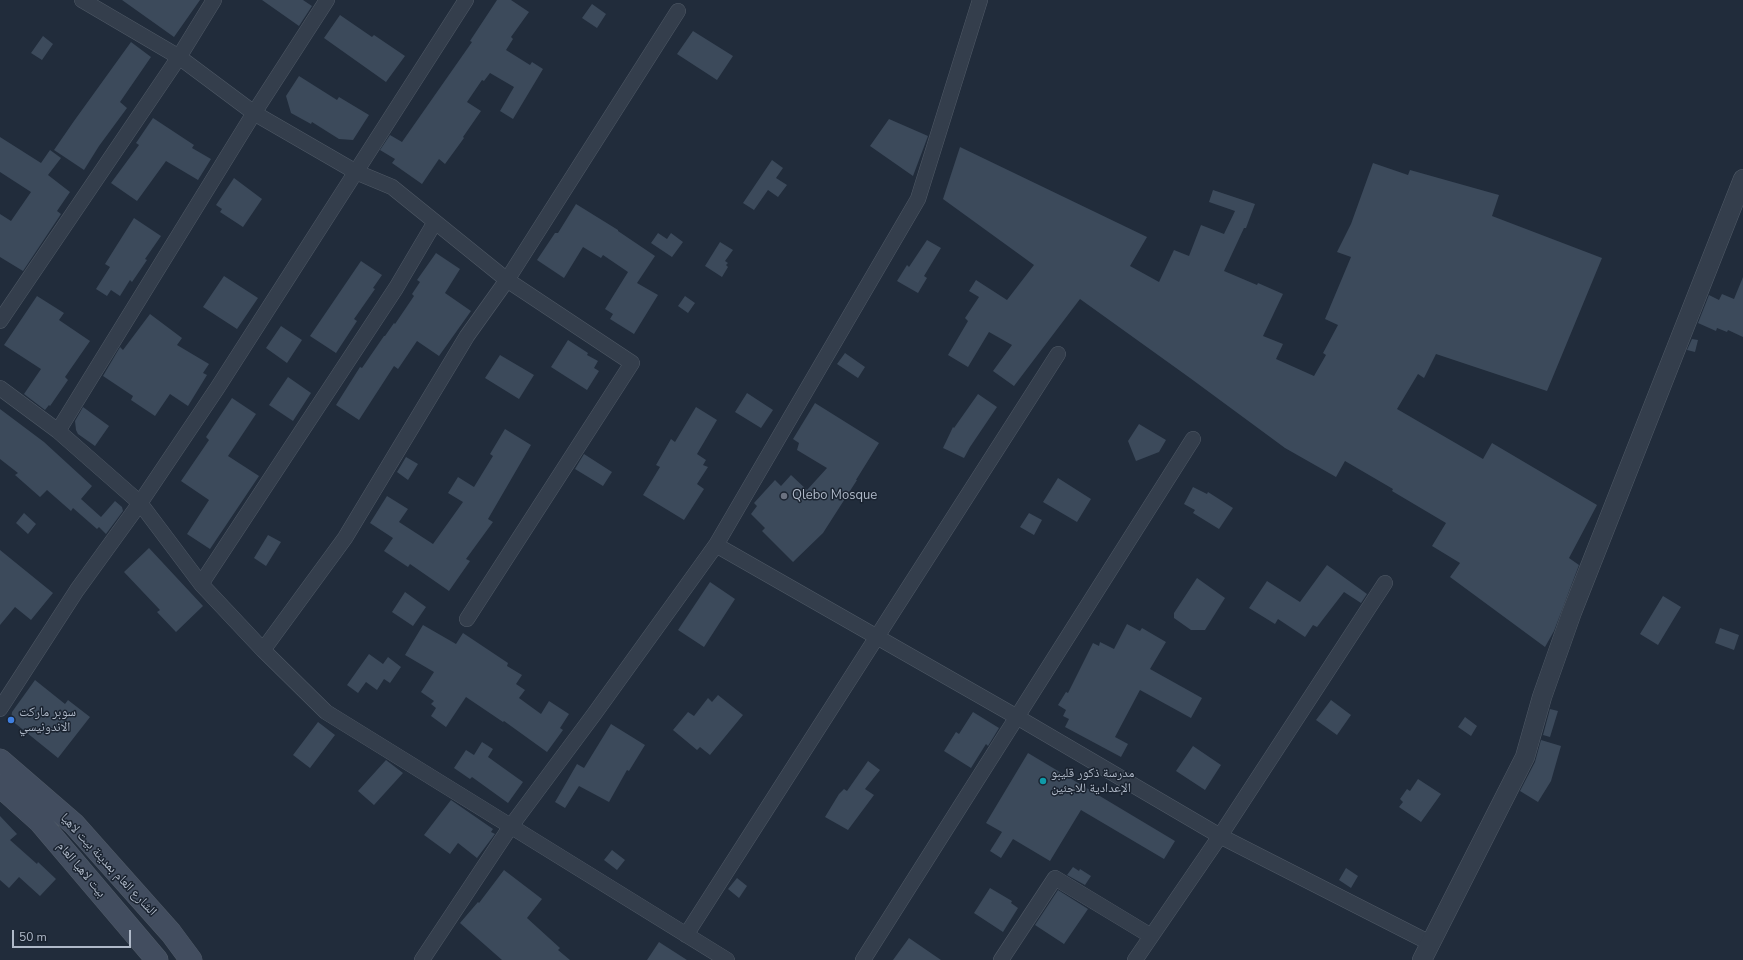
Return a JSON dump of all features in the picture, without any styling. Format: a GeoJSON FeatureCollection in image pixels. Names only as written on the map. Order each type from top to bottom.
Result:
{"type":"FeatureCollection","features":[{"type":"Feature","properties":{"kind":"main road","name":"الشارع العام بمدينة بيت لاهيا"},"geometry":{"type":"LineString","coordinates":[[0,760],[74,824],[171,933],[191,960]]}},
{"type":"Feature","properties":{"kind":"main road","name":"بيت لاهيا العام"},"geometry":{"type":"LineString","coordinates":[[0,786],[40,822],[157,960]]}},
{"type":"Feature","properties":{"kind":"street"},"geometry":{"type":"LineString","coordinates":[[82,0],[179,57],[254,112],[356,172],[392,188],[507,280],[632,363],[467,619]]}},
{"type":"Feature","properties":{"kind":"street"},"geometry":{"type":"LineString","coordinates":[[0,321],[179,57],[214,0]]}},
{"type":"Feature","properties":{"kind":"street"},"geometry":{"type":"LineString","coordinates":[[58,432],[254,112],[327,0]]}},
{"type":"Feature","properties":{"kind":"street"},"geometry":{"type":"LineString","coordinates":[[0,709],[77,590],[140,503],[218,387],[466,0]]}},
{"type":"Feature","properties":{"kind":"street"},"geometry":{"type":"LineString","coordinates":[[422,960],[511,826],[595,713],[716,545],[918,199],[980,0]]}},
{"type":"Feature","properties":{"kind":"street"},"geometry":{"type":"LineString","coordinates":[[263,650],[345,538],[467,336],[507,280],[678,11]]}},
{"type":"Feature","properties":{"kind":"street"},"geometry":{"type":"LineString","coordinates":[[1422,960],[1525,757],[1542,696],[1572,612],[1743,179]]}},
{"type":"Feature","properties":{"kind":"street"},"geometry":{"type":"LineString","coordinates":[[201,584],[396,288],[435,222]]}},
{"type":"Feature","properties":{"kind":"street"},"geometry":{"type":"LineString","coordinates":[[686,935],[1058,354]]}},
{"type":"Feature","properties":{"kind":"street"},"geometry":{"type":"LineString","coordinates":[[0,388],[58,432],[140,503],[201,584],[263,650],[326,712],[727,960]]}},
{"type":"Feature","properties":{"kind":"street"},"geometry":{"type":"LineString","coordinates":[[864,960],[1193,439]]}},
{"type":"Feature","properties":{"kind":"street"},"geometry":{"type":"LineString","coordinates":[[716,545],[1017,717],[1220,836],[1430,943]]}},
{"type":"Feature","properties":{"kind":"street"},"geometry":{"type":"LineString","coordinates":[[1135,960],[1220,836],[1385,583]]}},
{"type":"Feature","properties":{"kind":"street"},"geometry":{"type":"LineString","coordinates":[[1001,960],[1055,878],[1151,936]]}},
{"type":"Feature","properties":{"kind":"building"},"geometry":{"type":"Polygon","coordinates":[[[122,0],[200,0],[174,37],[122,0]]]}},
{"type":"Feature","properties":{"kind":"building"},"geometry":{"type":"Polygon","coordinates":[[[262,0],[303,0],[312,6],[299,26],[262,0]]]}},
{"type":"Feature","properties":{"kind":"building"},"geometry":{"type":"Polygon","coordinates":[[[497,0],[511,0],[529,12],[511,37],[513,39],[506,50],[530,65],[532,62],[543,69],[513,119],[500,111],[514,87],[490,73],[484,81],[482,80],[467,102],[481,111],[445,164],[439,159],[422,184],[392,163],[395,159],[380,150],[390,135],[402,142],[472,42],[470,41],[497,0]]]}},
{"type":"Feature","properties":{"kind":"building"},"geometry":{"type":"Polygon","coordinates":[[[592,4],[606,14],[597,28],[582,18],[592,4]]]}},
{"type":"Feature","properties":{"kind":"building"},"geometry":{"type":"Polygon","coordinates":[[[340,15],[372,37],[374,35],[405,56],[386,82],[324,38],[340,15]]]}},
{"type":"Feature","properties":{"kind":"building"},"geometry":{"type":"Polygon","coordinates":[[[693,31],[733,56],[717,80],[677,54],[693,31]]]}},
{"type":"Feature","properties":{"kind":"building"},"geometry":{"type":"Polygon","coordinates":[[[43,36],[53,44],[42,60],[31,53],[43,36]]]}},
{"type":"Feature","properties":{"kind":"building"},"geometry":{"type":"Polygon","coordinates":[[[131,42],[151,57],[120,102],[127,108],[99,146],[84,170],[54,150],[131,42]]]}},
{"type":"Feature","properties":{"kind":"building"},"geometry":{"type":"Polygon","coordinates":[[[299,76],[337,100],[339,97],[369,115],[353,140],[339,139],[312,122],[311,124],[291,113],[286,96],[299,76]]]}},
{"type":"Feature","properties":{"kind":"building"},"geometry":{"type":"Polygon","coordinates":[[[153,118],[194,145],[192,148],[211,159],[198,180],[166,161],[137,201],[111,183],[139,145],[136,143],[153,118]]]}},
{"type":"Feature","properties":{"kind":"building"},"geometry":{"type":"Polygon","coordinates":[[[889,119],[928,136],[913,176],[870,146],[889,119]]]}},
{"type":"Feature","properties":{"kind":"building"},"geometry":{"type":"Polygon","coordinates":[[[0,137],[41,163],[50,150],[61,158],[48,175],[70,192],[57,211],[61,214],[23,271],[0,257],[0,214],[11,221],[31,192],[0,172],[0,137]]]}},
{"type":"Feature","properties":{"kind":"building"},"geometry":{"type":"Polygon","coordinates":[[[960,147],[1147,237],[1130,266],[1159,282],[1174,250],[1189,256],[1201,225],[1224,234],[1235,211],[1209,202],[1213,190],[1255,204],[1246,228],[1244,228],[1224,271],[1283,294],[1263,336],[1283,344],[1276,359],[1314,376],[1326,355],[1323,353],[1338,325],[1325,319],[1351,257],[1337,252],[1351,224],[1373,163],[1408,175],[1410,170],[1499,195],[1492,216],[1602,258],[1547,391],[1436,354],[1424,378],[1418,374],[1397,409],[1483,459],[1492,443],[1597,505],[1569,558],[1579,565],[1554,631],[1545,647],[1450,577],[1460,563],[1432,546],[1446,523],[1392,491],[1393,489],[1345,461],[1336,477],[1285,448],[1080,299],[1014,386],[993,371],[1012,345],[989,332],[968,367],[948,355],[968,321],[965,318],[979,297],[969,291],[976,280],[1007,300],[1034,265],[943,199],[960,147]]]}},
{"type":"Feature","properties":{"kind":"building"},"geometry":{"type":"Polygon","coordinates":[[[772,160],[783,168],[776,178],[787,185],[778,197],[768,190],[754,210],[743,203],[772,160]]]}},
{"type":"Feature","properties":{"kind":"building"},"geometry":{"type":"Polygon","coordinates":[[[234,178],[262,199],[243,227],[220,212],[222,209],[216,205],[234,178]]]}},
{"type":"Feature","properties":{"kind":"building"},"geometry":{"type":"Polygon","coordinates":[[[576,204],[618,230],[655,256],[637,283],[658,295],[634,334],[610,319],[613,314],[605,309],[628,272],[603,255],[601,258],[583,247],[564,278],[537,260],[555,233],[558,233],[576,204]]]}},
{"type":"Feature","properties":{"kind":"building"},"geometry":{"type":"Polygon","coordinates":[[[134,218],[161,236],[145,259],[147,260],[132,282],[130,280],[120,296],[111,290],[107,296],[96,289],[110,267],[105,264],[134,218]]]}},
{"type":"Feature","properties":{"kind":"building"},"geometry":{"type":"Polygon","coordinates":[[[658,233],[667,239],[671,233],[683,242],[672,257],[651,243],[658,233]]]}},
{"type":"Feature","properties":{"kind":"building"},"geometry":{"type":"Polygon","coordinates":[[[927,240],[941,248],[924,276],[927,278],[918,293],[897,281],[907,265],[909,267],[927,240]]]}},
{"type":"Feature","properties":{"kind":"building"},"geometry":{"type":"Polygon","coordinates":[[[720,242],[733,250],[725,261],[728,263],[726,265],[728,267],[722,277],[705,266],[720,242]]]}},
{"type":"Feature","properties":{"kind":"building"},"geometry":{"type":"Polygon","coordinates":[[[436,253],[460,269],[445,293],[471,311],[439,356],[417,341],[398,369],[394,366],[359,420],[336,405],[360,367],[362,368],[414,296],[412,294],[420,282],[417,280],[436,253]]]}},
{"type":"Feature","properties":{"kind":"building"},"geometry":{"type":"Polygon","coordinates":[[[361,261],[382,275],[373,288],[375,289],[354,319],[357,321],[336,353],[310,336],[361,261]]]}},
{"type":"Feature","properties":{"kind":"building"},"geometry":{"type":"Polygon","coordinates":[[[224,276],[258,298],[237,329],[203,307],[224,276]]]}},
{"type":"Feature","properties":{"kind":"building"},"geometry":{"type":"Polygon","coordinates":[[[1743,277],[1743,337],[1728,330],[1727,332],[1717,328],[1716,331],[1698,323],[1709,295],[1719,300],[1722,294],[1734,299],[1743,277]]]}},
{"type":"Feature","properties":{"kind":"building"},"geometry":{"type":"Polygon","coordinates":[[[37,296],[64,313],[59,320],[90,341],[65,377],[68,380],[50,406],[49,405],[45,410],[24,394],[41,369],[4,345],[37,296]]]}},
{"type":"Feature","properties":{"kind":"building"},"geometry":{"type":"Polygon","coordinates":[[[685,296],[695,303],[688,313],[678,306],[685,296]]]}},
{"type":"Feature","properties":{"kind":"building"},"geometry":{"type":"Polygon","coordinates":[[[150,314],[182,338],[177,345],[209,364],[203,373],[207,375],[188,406],[170,394],[155,416],[131,400],[133,396],[103,376],[120,347],[123,350],[150,314]]]}},
{"type":"Feature","properties":{"kind":"building"},"geometry":{"type":"Polygon","coordinates":[[[281,326],[302,340],[287,363],[266,348],[281,326]]]}},
{"type":"Feature","properties":{"kind":"building"},"geometry":{"type":"Polygon","coordinates":[[[1692,339],[1698,340],[1695,352],[1687,350],[1692,339]]]}},
{"type":"Feature","properties":{"kind":"building"},"geometry":{"type":"Polygon","coordinates":[[[568,340],[588,353],[587,355],[598,361],[594,368],[599,371],[587,390],[551,367],[568,340]]]}},
{"type":"Feature","properties":{"kind":"building"},"geometry":{"type":"Polygon","coordinates":[[[845,353],[865,367],[858,378],[837,364],[845,353]]]}},
{"type":"Feature","properties":{"kind":"building"},"geometry":{"type":"Polygon","coordinates":[[[500,355],[534,375],[519,399],[485,378],[500,355]]]}},
{"type":"Feature","properties":{"kind":"building"},"geometry":{"type":"Polygon","coordinates":[[[288,377],[311,393],[293,421],[269,405],[288,377]]]}},
{"type":"Feature","properties":{"kind":"building"},"geometry":{"type":"Polygon","coordinates":[[[747,393],[773,410],[761,428],[735,412],[747,393]]]}},
{"type":"Feature","properties":{"kind":"building"},"geometry":{"type":"Polygon","coordinates":[[[978,394],[997,407],[964,458],[943,448],[953,427],[954,428],[978,394]]]}},
{"type":"Feature","properties":{"kind":"building"},"geometry":{"type":"Polygon","coordinates":[[[232,398],[256,414],[228,456],[259,476],[210,549],[187,534],[209,500],[181,481],[209,440],[206,437],[232,398]]]}},
{"type":"Feature","properties":{"kind":"building"},"geometry":{"type":"Polygon","coordinates":[[[815,403],[879,443],[823,533],[793,562],[762,531],[765,528],[751,514],[757,506],[754,503],[775,480],[781,486],[791,475],[807,490],[827,468],[797,450],[799,443],[793,439],[815,403]]]}},
{"type":"Feature","properties":{"kind":"building"},"geometry":{"type":"Polygon","coordinates":[[[83,407],[109,426],[95,446],[78,434],[76,430],[75,421],[83,407]]]}},
{"type":"Feature","properties":{"kind":"building"},"geometry":{"type":"Polygon","coordinates":[[[696,407],[717,420],[697,454],[706,460],[703,465],[708,467],[697,484],[704,489],[684,520],[643,495],[660,467],[656,465],[671,439],[675,442],[696,407]]]}},
{"type":"Feature","properties":{"kind":"building"},"geometry":{"type":"Polygon","coordinates":[[[0,409],[44,442],[92,486],[81,499],[101,517],[115,501],[122,507],[123,511],[106,534],[99,527],[97,529],[73,508],[71,511],[47,490],[40,497],[15,475],[18,473],[0,459],[0,409]]]}},
{"type":"Feature","properties":{"kind":"building"},"geometry":{"type":"Polygon","coordinates":[[[1139,424],[1166,440],[1159,452],[1136,461],[1128,441],[1139,424]]]}},
{"type":"Feature","properties":{"kind":"building"},"geometry":{"type":"Polygon","coordinates":[[[505,429],[531,445],[488,519],[493,522],[466,559],[470,561],[449,591],[410,564],[408,567],[384,551],[393,538],[370,523],[387,496],[408,509],[399,522],[433,544],[463,502],[448,493],[458,477],[474,487],[493,456],[490,454],[505,429]]]}},
{"type":"Feature","properties":{"kind":"building"},"geometry":{"type":"Polygon","coordinates":[[[584,454],[612,472],[603,486],[575,469],[584,454]]]}},
{"type":"Feature","properties":{"kind":"building"},"geometry":{"type":"Polygon","coordinates":[[[406,457],[418,464],[408,480],[397,472],[406,457]]]}},
{"type":"Feature","properties":{"kind":"building"},"geometry":{"type":"Polygon","coordinates":[[[1058,478],[1091,499],[1077,522],[1043,502],[1058,478]]]}},
{"type":"Feature","properties":{"kind":"building"},"geometry":{"type":"Polygon","coordinates":[[[1193,487],[1207,494],[1208,492],[1233,508],[1219,529],[1193,513],[1195,510],[1184,504],[1193,487]]]}},
{"type":"Feature","properties":{"kind":"building"},"geometry":{"type":"Polygon","coordinates":[[[24,513],[36,524],[28,534],[16,523],[24,513]]]}},
{"type":"Feature","properties":{"kind":"building"},"geometry":{"type":"Polygon","coordinates":[[[1029,513],[1042,520],[1034,535],[1020,527],[1029,513]]]}},
{"type":"Feature","properties":{"kind":"building"},"geometry":{"type":"Polygon","coordinates":[[[268,535],[281,542],[266,566],[254,558],[268,535]]]}},
{"type":"Feature","properties":{"kind":"building"},"geometry":{"type":"Polygon","coordinates":[[[149,548],[203,606],[176,632],[157,612],[160,610],[124,572],[149,548]]]}},
{"type":"Feature","properties":{"kind":"building"},"geometry":{"type":"Polygon","coordinates":[[[0,550],[53,593],[31,620],[15,607],[0,625],[0,550]]]}},
{"type":"Feature","properties":{"kind":"building"},"geometry":{"type":"Polygon","coordinates":[[[1327,565],[1367,594],[1361,603],[1344,592],[1317,627],[1313,625],[1305,637],[1278,619],[1275,624],[1249,608],[1267,581],[1300,602],[1327,565]]]}},
{"type":"Feature","properties":{"kind":"building"},"geometry":{"type":"Polygon","coordinates":[[[1197,578],[1225,598],[1205,630],[1191,630],[1174,618],[1174,613],[1197,578]]]}},
{"type":"Feature","properties":{"kind":"building"},"geometry":{"type":"Polygon","coordinates":[[[710,582],[735,599],[704,647],[678,630],[710,582]]]}},
{"type":"Feature","properties":{"kind":"building"},"geometry":{"type":"Polygon","coordinates":[[[405,592],[426,607],[413,626],[392,612],[405,592]]]}},
{"type":"Feature","properties":{"kind":"building"},"geometry":{"type":"Polygon","coordinates":[[[1663,596],[1681,607],[1658,645],[1640,634],[1663,596]]]}},
{"type":"Feature","properties":{"kind":"building"},"geometry":{"type":"Polygon","coordinates":[[[1127,624],[1140,631],[1142,628],[1166,642],[1150,669],[1202,698],[1191,718],[1140,690],[1115,737],[1128,744],[1121,757],[1065,727],[1069,719],[1063,716],[1066,710],[1058,705],[1066,692],[1068,693],[1093,643],[1099,646],[1100,642],[1114,649],[1127,624]]]}},
{"type":"Feature","properties":{"kind":"building"},"geometry":{"type":"Polygon","coordinates":[[[423,625],[456,644],[463,633],[508,663],[507,666],[522,675],[516,684],[525,690],[519,698],[541,714],[549,701],[569,714],[560,728],[563,730],[547,752],[504,721],[503,722],[466,697],[446,727],[431,716],[436,708],[431,704],[434,701],[421,692],[434,672],[405,655],[423,625]]]}},
{"type":"Feature","properties":{"kind":"building"},"geometry":{"type":"Polygon","coordinates":[[[1720,628],[1739,635],[1734,650],[1715,643],[1720,628]]]}},
{"type":"Feature","properties":{"kind":"building"},"geometry":{"type":"Polygon","coordinates":[[[369,654],[383,664],[388,657],[401,667],[390,683],[384,679],[377,690],[366,682],[358,693],[347,685],[369,654]]]}},
{"type":"Feature","properties":{"kind":"building"},"geometry":{"type":"Polygon","coordinates":[[[35,680],[65,704],[68,700],[90,717],[58,758],[11,720],[12,712],[35,680]]]}},
{"type":"Feature","properties":{"kind":"building"},"geometry":{"type":"Polygon","coordinates":[[[718,695],[743,715],[710,755],[700,747],[697,750],[673,730],[688,712],[694,716],[708,698],[712,702],[718,695]]]}},
{"type":"Feature","properties":{"kind":"building"},"geometry":{"type":"Polygon","coordinates":[[[1331,700],[1351,715],[1337,735],[1316,720],[1331,700]]]}},
{"type":"Feature","properties":{"kind":"building"},"geometry":{"type":"Polygon","coordinates":[[[1550,709],[1558,711],[1550,737],[1543,735],[1550,709]]]}},
{"type":"Feature","properties":{"kind":"building"},"geometry":{"type":"Polygon","coordinates":[[[973,712],[999,728],[988,746],[986,744],[971,768],[944,751],[956,732],[959,734],[973,712]]]}},
{"type":"Feature","properties":{"kind":"building"},"geometry":{"type":"Polygon","coordinates":[[[1465,717],[1477,726],[1471,736],[1458,727],[1465,717]]]}},
{"type":"Feature","properties":{"kind":"building"},"geometry":{"type":"Polygon","coordinates":[[[318,722],[335,735],[310,768],[293,755],[318,722]]]}},
{"type":"Feature","properties":{"kind":"building"},"geometry":{"type":"Polygon","coordinates":[[[611,724],[645,745],[629,771],[627,770],[609,802],[579,786],[565,808],[555,802],[577,764],[584,768],[611,724]]]}},
{"type":"Feature","properties":{"kind":"building"},"geometry":{"type":"Polygon","coordinates":[[[1541,740],[1561,746],[1551,781],[1538,802],[1520,791],[1535,762],[1541,740]]]}},
{"type":"Feature","properties":{"kind":"building"},"geometry":{"type":"Polygon","coordinates":[[[482,742],[493,749],[488,757],[523,782],[508,803],[472,777],[470,779],[454,768],[466,750],[474,755],[482,742]]]}},
{"type":"Feature","properties":{"kind":"building"},"geometry":{"type":"Polygon","coordinates":[[[1193,746],[1221,765],[1205,790],[1176,771],[1193,746]]]}},
{"type":"Feature","properties":{"kind":"building","name":"مدرسة ذكور قليبو الإعدادية للاجئين"},"geometry":{"type":"Polygon","coordinates":[[[1028,753],[1175,841],[1164,859],[1081,810],[1050,861],[1013,839],[1001,858],[990,851],[1002,832],[986,823],[1028,753]]]}},
{"type":"Feature","properties":{"kind":"building"},"geometry":{"type":"Polygon","coordinates":[[[386,760],[403,773],[374,805],[358,791],[386,760]]]}},
{"type":"Feature","properties":{"kind":"building"},"geometry":{"type":"Polygon","coordinates":[[[868,761],[880,770],[865,789],[874,795],[848,830],[825,817],[839,794],[844,789],[847,791],[868,761]]]}},
{"type":"Feature","properties":{"kind":"building"},"geometry":{"type":"Polygon","coordinates":[[[1418,779],[1441,794],[1421,822],[1399,807],[1403,802],[1400,799],[1407,789],[1410,791],[1418,779]]]}},
{"type":"Feature","properties":{"kind":"building"},"geometry":{"type":"Polygon","coordinates":[[[451,800],[493,829],[491,832],[495,834],[477,858],[458,843],[450,854],[424,835],[451,800]]]}},
{"type":"Feature","properties":{"kind":"building"},"geometry":{"type":"Polygon","coordinates":[[[0,816],[17,834],[10,840],[37,864],[38,862],[56,879],[40,896],[19,877],[9,888],[0,880],[0,816]]]}},
{"type":"Feature","properties":{"kind":"building"},"geometry":{"type":"Polygon","coordinates":[[[612,850],[625,860],[617,870],[604,860],[612,850]]]}},
{"type":"Feature","properties":{"kind":"building"},"geometry":{"type":"Polygon","coordinates":[[[1073,867],[1079,871],[1080,869],[1091,876],[1085,885],[1067,875],[1073,867]]]}},
{"type":"Feature","properties":{"kind":"building"},"geometry":{"type":"Polygon","coordinates":[[[1346,868],[1358,876],[1351,888],[1339,880],[1346,868]]]}},
{"type":"Feature","properties":{"kind":"building"},"geometry":{"type":"Polygon","coordinates":[[[504,870],[542,899],[527,918],[560,948],[558,950],[570,960],[502,960],[460,923],[478,902],[479,903],[504,870]]]}},
{"type":"Feature","properties":{"kind":"building"},"geometry":{"type":"Polygon","coordinates":[[[737,878],[747,886],[739,898],[728,889],[737,878]]]}},
{"type":"Feature","properties":{"kind":"building"},"geometry":{"type":"Polygon","coordinates":[[[990,888],[1012,901],[1011,903],[1018,908],[1003,932],[974,913],[990,888]]]}},
{"type":"Feature","properties":{"kind":"building"},"geometry":{"type":"Polygon","coordinates":[[[1058,890],[1088,909],[1064,944],[1035,925],[1058,890]]]}},
{"type":"Feature","properties":{"kind":"building"},"geometry":{"type":"Polygon","coordinates":[[[909,938],[941,960],[893,960],[909,938]]]}},
{"type":"Feature","properties":{"kind":"building"},"geometry":{"type":"Polygon","coordinates":[[[659,942],[687,960],[647,960],[659,942]]]}},
{"type":"Feature","properties":{"kind":"place","name":"Qlebo Mosque"},"geometry":{"type":"Point","coordinates":[784,496]}},
{"type":"Feature","properties":{"kind":"place","name":"سوبر ماركت الاندونيسي"},"geometry":{"type":"Point","coordinates":[11,720]}},
{"type":"Feature","properties":{"kind":"place","name":"مدرسة ذكور قليبو الإعدادية للاجئين"},"geometry":{"type":"Point","coordinates":[1043,781]}}]}
